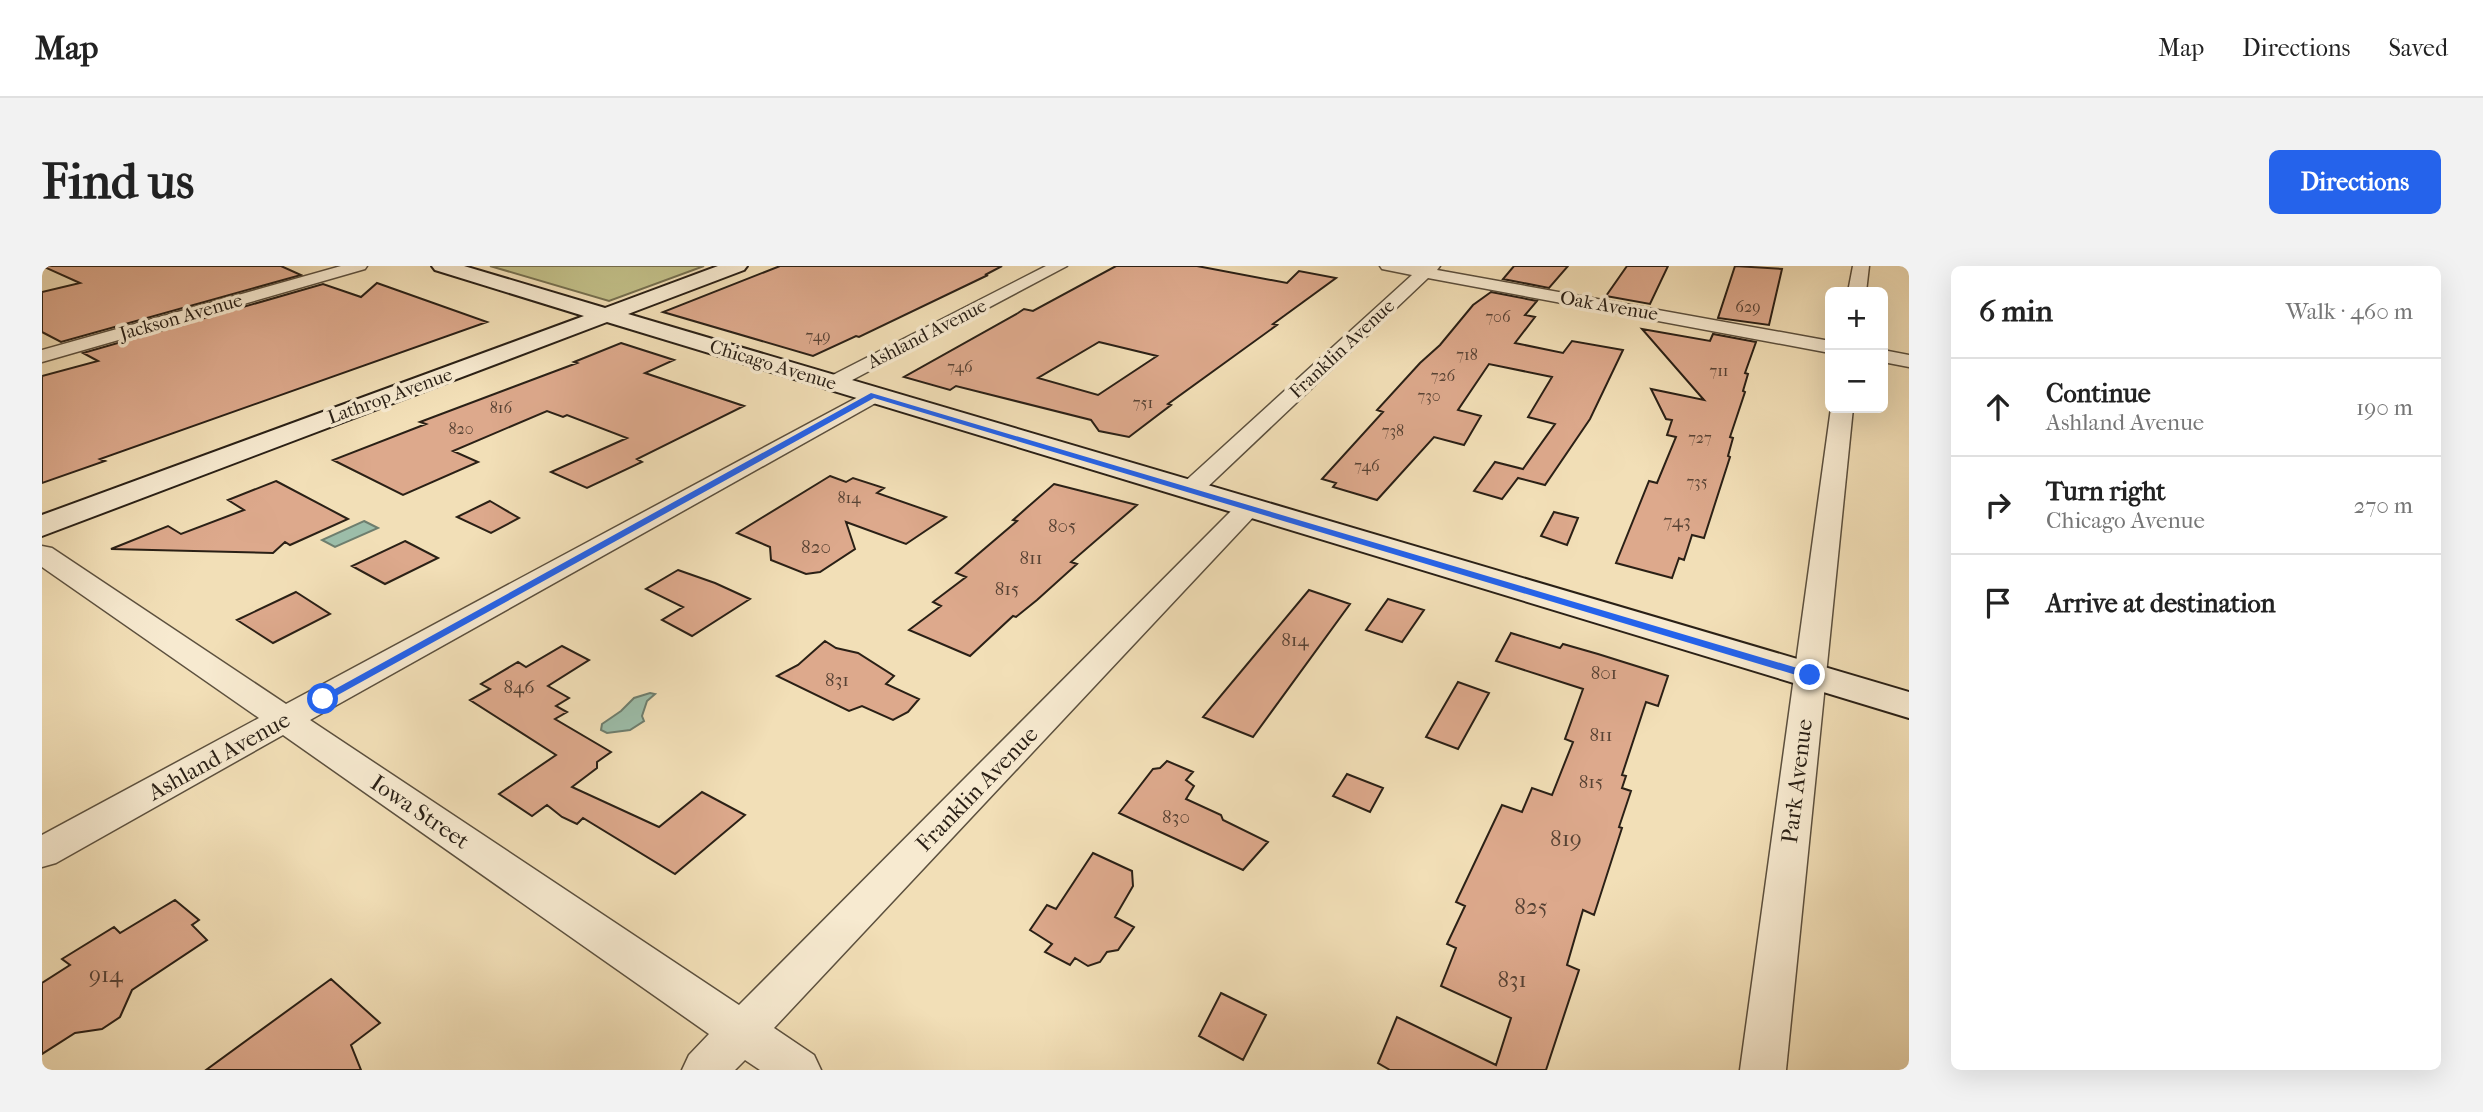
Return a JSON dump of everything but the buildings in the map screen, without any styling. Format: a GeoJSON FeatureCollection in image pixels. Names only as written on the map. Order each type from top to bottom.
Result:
{"type":"FeatureCollection","features":[{"type":"Feature","properties":{"kind":"main road","name":"Chicago Avenue"},"geometry":{"type":"LineString","coordinates":[[442,266],[1909,705]]}},
{"type":"Feature","properties":{"kind":"main road","name":"Lathrop Avenue"},"geometry":{"type":"LineString","coordinates":[[42,526],[737,266]]}},
{"type":"Feature","properties":{"kind":"street","name":"Jackson Avenue"},"geometry":{"type":"LineString","coordinates":[[42,356],[359,266]]}},
{"type":"Feature","properties":{"kind":"street","name":"Ashland Avenue"},"geometry":{"type":"LineString","coordinates":[[832,383],[1059,266]]}},
{"type":"Feature","properties":{"kind":"street","name":"Oak Avenue"},"geometry":{"type":"LineString","coordinates":[[1388,266],[1429,269],[1825,346]]}},
{"type":"Feature","properties":{"kind":"street"},"geometry":{"type":"LineString","coordinates":[[1858,287],[1861,266]]}},
{"type":"Feature","properties":{"kind":"street","name":"Franklin Avenue"},"geometry":{"type":"LineString","coordinates":[[1190,490],[1429,269]]}},
{"type":"Feature","properties":{"kind":"street"},"geometry":{"type":"LineString","coordinates":[[1888,357],[1909,361]]}},
{"type":"Feature","properties":{"kind":"street","name":"Ashland Avenue"},"geometry":{"type":"LineString","coordinates":[[42,853],[873,395]]}},
{"type":"Feature","properties":{"kind":"street","name":"Park Avenue"},"geometry":{"type":"LineString","coordinates":[[1763,1070],[1841,413]]}},
{"type":"Feature","properties":{"kind":"street","name":"Franklin Avenue"},"geometry":{"type":"LineString","coordinates":[[705,1070],[1249,507]]}},
{"type":"Feature","properties":{"kind":"street","name":"Iowa Street"},"geometry":{"type":"LineString","coordinates":[[42,554],[798,1070]]}},
{"type":"Feature","properties":{"kind":"shaded area"},"geometry":{"type":"Polygon","coordinates":[[[490,266],[704,266],[609,301],[490,266]]]}},
{"type":"Feature","properties":{"kind":"shaded area"},"geometry":{"type":"Polygon","coordinates":[[[364,521],[378,528],[335,547],[322,540],[364,521]]]}},
{"type":"Feature","properties":{"kind":"shaded area"},"geometry":{"type":"Polygon","coordinates":[[[655,694],[647,701],[642,716],[644,721],[630,730],[607,733],[601,730],[602,724],[634,698],[655,694]]]}},
{"type":"Feature","properties":{"kind":"route"},"geometry":{"type":"LineString","coordinates":[[323,699],[873,395],[1810,675]]}}]}
